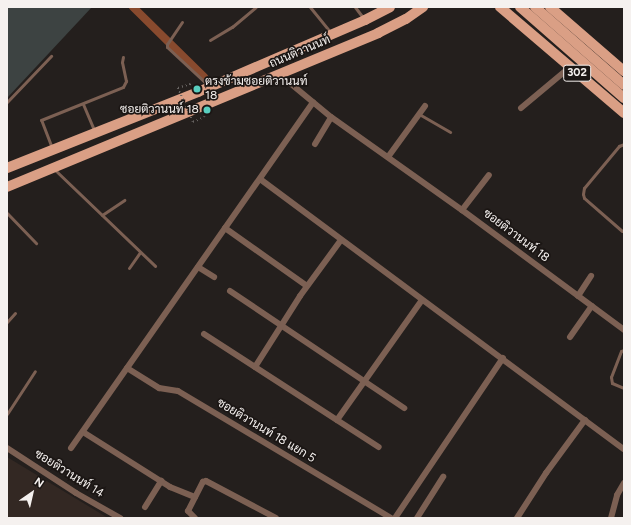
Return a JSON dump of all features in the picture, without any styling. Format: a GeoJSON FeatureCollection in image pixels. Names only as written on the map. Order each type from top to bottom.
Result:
{"type":"FeatureCollection","features":[{"type":"Feature","properties":{"kind":"main road","name":"ถนนติวานนท์"},"geometry":{"type":"LineString","coordinates":[[7,168],[210,86],[365,20],[390,7]]}},
{"type":"Feature","properties":{"kind":"main road","name":"ถนนติวานนท์"},"geometry":{"type":"LineString","coordinates":[[7,187],[378,33],[406,19],[423,7]]}},
{"type":"Feature","properties":{"kind":"main road","name":"302"},"geometry":{"type":"LineString","coordinates":[[500,7],[624,114]]}},
{"type":"Feature","properties":{"kind":"main road"},"geometry":{"type":"LineString","coordinates":[[521,7],[527,17],[530,32]]}},
{"type":"Feature","properties":{"kind":"main road"},"geometry":{"type":"LineString","coordinates":[[521,7],[624,98]]}},
{"type":"Feature","properties":{"kind":"main road"},"geometry":{"type":"LineString","coordinates":[[535,7],[624,85]]}},
{"type":"Feature","properties":{"kind":"main road","name":"302"},"geometry":{"type":"LineString","coordinates":[[550,7],[624,71]]}},
{"type":"Feature","properties":{"kind":"street"},"geometry":{"type":"LineString","coordinates":[[522,108],[570,67]]}},
{"type":"Feature","properties":{"kind":"street","name":"ซอยติวานนท์ 18"},"geometry":{"type":"LineString","coordinates":[[279,74],[331,117],[462,210],[624,330]]}},
{"type":"Feature","properties":{"kind":"street"},"geometry":{"type":"LineString","coordinates":[[71,448],[313,102]]}},
{"type":"Feature","properties":{"kind":"street"},"geometry":{"type":"LineString","coordinates":[[388,157],[425,106]]}},
{"type":"Feature","properties":{"kind":"street"},"geometry":{"type":"LineString","coordinates":[[315,144],[331,117]]}},
{"type":"Feature","properties":{"kind":"street"},"geometry":{"type":"LineString","coordinates":[[462,210],[489,175]]}},
{"type":"Feature","properties":{"kind":"street"},"geometry":{"type":"LineString","coordinates":[[260,179],[624,448]]}},
{"type":"Feature","properties":{"kind":"street"},"geometry":{"type":"LineString","coordinates":[[225,228],[307,286]]}},
{"type":"Feature","properties":{"kind":"street"},"geometry":{"type":"LineString","coordinates":[[255,367],[307,286],[342,240]]}},
{"type":"Feature","properties":{"kind":"street"},"geometry":{"type":"LineString","coordinates":[[198,267],[214,277]]}},
{"type":"Feature","properties":{"kind":"street"},"geometry":{"type":"LineString","coordinates":[[578,296],[591,276]]}},
{"type":"Feature","properties":{"kind":"street"},"geometry":{"type":"LineString","coordinates":[[230,291],[404,408]]}},
{"type":"Feature","properties":{"kind":"street"},"geometry":{"type":"LineString","coordinates":[[337,420],[422,300]]}},
{"type":"Feature","properties":{"kind":"street"},"geometry":{"type":"LineString","coordinates":[[570,337],[592,306]]}},
{"type":"Feature","properties":{"kind":"street"},"geometry":{"type":"LineString","coordinates":[[204,334],[378,447]]}},
{"type":"Feature","properties":{"kind":"street"},"geometry":{"type":"LineString","coordinates":[[395,518],[503,358]]}},
{"type":"Feature","properties":{"kind":"street","name":"ซอยติวานนท์ 18 แยก 5"},"geometry":{"type":"LineString","coordinates":[[127,368],[159,388],[178,391],[391,518]]}},
{"type":"Feature","properties":{"kind":"street"},"geometry":{"type":"LineString","coordinates":[[516,518],[546,473],[586,420]]}},
{"type":"Feature","properties":{"kind":"street"},"geometry":{"type":"LineString","coordinates":[[83,432],[161,481],[194,497]]}},
{"type":"Feature","properties":{"kind":"street","name":"ซอยติวานนท์ 14"},"geometry":{"type":"LineString","coordinates":[[7,448],[116,517]]}},
{"type":"Feature","properties":{"kind":"street"},"geometry":{"type":"LineString","coordinates":[[417,518],[443,477]]}},
{"type":"Feature","properties":{"kind":"street"},"geometry":{"type":"LineString","coordinates":[[144,506],[161,481]]}},
{"type":"Feature","properties":{"kind":"street"},"geometry":{"type":"LineString","coordinates":[[195,518],[188,512],[194,497],[203,482],[206,481],[276,518]]}},
{"type":"Feature","properties":{"kind":"street"},"geometry":{"type":"LineString","coordinates":[[611,518],[617,496],[624,482]]}},
{"type":"Feature","properties":{"kind":"lane"},"geometry":{"type":"LineString","coordinates":[[210,40],[232,27],[256,7]]}},
{"type":"Feature","properties":{"kind":"lane"},"geometry":{"type":"LineString","coordinates":[[310,7],[332,34]]}},
{"type":"Feature","properties":{"kind":"lane"},"geometry":{"type":"LineString","coordinates":[[355,7],[365,20]]}},
{"type":"Feature","properties":{"kind":"lane"},"geometry":{"type":"LineString","coordinates":[[182,22],[167,44],[168,47],[210,86]]}},
{"type":"Feature","properties":{"kind":"lane"},"geometry":{"type":"LineString","coordinates":[[7,102],[51,56]]}},
{"type":"Feature","properties":{"kind":"lane"},"geometry":{"type":"LineString","coordinates":[[53,150],[41,120],[119,90],[125,86],[126,81],[122,62],[123,58]]}},
{"type":"Feature","properties":{"kind":"lane"},"geometry":{"type":"LineString","coordinates":[[83,104],[95,133]]}},
{"type":"Feature","properties":{"kind":"lane"},"geometry":{"type":"LineString","coordinates":[[419,114],[450,132]]}},
{"type":"Feature","properties":{"kind":"lane"},"geometry":{"type":"LineString","coordinates":[[622,231],[584,198],[582,194],[589,182],[619,146],[624,144]]}},
{"type":"Feature","properties":{"kind":"lane"},"geometry":{"type":"LineString","coordinates":[[53,168],[156,266]]}},
{"type":"Feature","properties":{"kind":"lane"},"geometry":{"type":"LineString","coordinates":[[102,215],[124,200]]}},
{"type":"Feature","properties":{"kind":"lane"},"geometry":{"type":"LineString","coordinates":[[7,213],[36,243]]}},
{"type":"Feature","properties":{"kind":"lane"},"geometry":{"type":"LineString","coordinates":[[129,268],[140,252]]}},
{"type":"Feature","properties":{"kind":"lane"},"geometry":{"type":"LineString","coordinates":[[7,322],[15,313]]}},
{"type":"Feature","properties":{"kind":"lane"},"geometry":{"type":"LineString","coordinates":[[624,350],[621,351],[611,377],[612,383],[624,388]]}},
{"type":"Feature","properties":{"kind":"lane"},"geometry":{"type":"LineString","coordinates":[[7,414],[35,371]]}},
{"type":"Feature","properties":{"kind":"path"},"geometry":{"type":"LineString","coordinates":[[190,84],[178,88],[193,122],[204,117]]}},
{"type":"Feature","properties":{"kind":"shaded area"},"geometry":{"type":"Polygon","coordinates":[[[7,457],[108,518],[7,518],[7,457]]]}},
{"type":"Feature","properties":{"kind":"building"},"geometry":{"type":"Polygon","coordinates":[[[7,7],[92,7],[7,98],[7,7]]]}},
{"type":"Feature","properties":{"kind":"waterway"},"geometry":{"type":"LineString","coordinates":[[133,7],[204,77]]}},
{"type":"Feature","properties":{"kind":"place","name":"ตรงข้ามซอยติวานนท์ 18"},"geometry":{"type":"Point","coordinates":[197,89]}},
{"type":"Feature","properties":{"kind":"place","name":"ซอยติวานนท์ 18"},"geometry":{"type":"Point","coordinates":[207,110]}}]}
